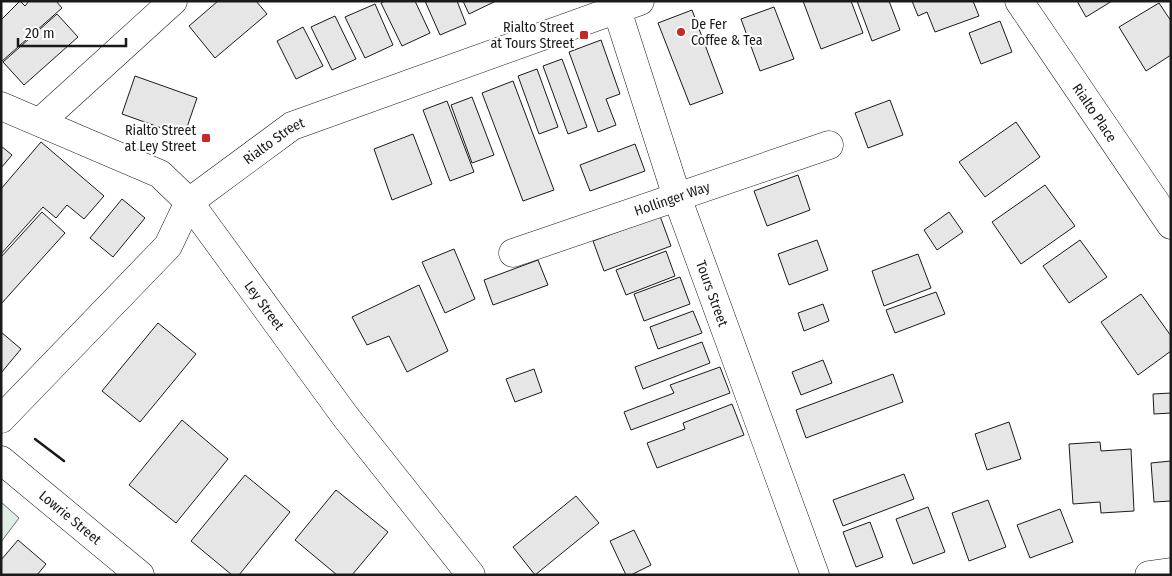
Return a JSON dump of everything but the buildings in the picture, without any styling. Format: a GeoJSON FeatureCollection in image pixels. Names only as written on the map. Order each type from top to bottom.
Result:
{"type":"FeatureCollection","features":[{"type":"Feature","properties":{"kind":"street"},"geometry":{"type":"LineString","coordinates":[[40,122],[173,1]]}},
{"type":"Feature","properties":{"kind":"street","name":"Rialto Place"},"geometry":{"type":"LineString","coordinates":[[1020,1],[1171,225]]}},
{"type":"Feature","properties":{"kind":"street","name":"Tours Street"},"geometry":{"type":"LineString","coordinates":[[629,5],[677,197],[815,575]]}},
{"type":"Feature","properties":{"kind":"street","name":"Rialto Street"},"geometry":{"type":"LineString","coordinates":[[1,419],[168,246],[189,202],[292,126],[629,5]]}},
{"type":"Feature","properties":{"kind":"street","name":"Ley Street"},"geometry":{"type":"LineString","coordinates":[[1,106],[160,174],[189,202],[345,416],[471,575]]}},
{"type":"Feature","properties":{"kind":"street","name":"Hollinger Way"},"geometry":{"type":"LineString","coordinates":[[513,253],[829,144]]}},
{"type":"Feature","properties":{"kind":"street","name":"Lowrie Street"},"geometry":{"type":"LineString","coordinates":[[1,460],[140,575]]}},
{"type":"Feature","properties":{"kind":"street"},"geometry":{"type":"LineString","coordinates":[[1149,575],[1171,572]]}},
{"type":"Feature","properties":{"kind":"green space"},"geometry":{"type":"Polygon","coordinates":[[[1,502],[19,518],[1,542],[1,502]]]}},
{"type":"Feature","properties":{"kind":"wall"},"geometry":{"type":"LineString","coordinates":[[35,439],[64,461]]}},
{"type":"Feature","properties":{"kind":"place","name":"De Fer Coffee & Tea"},"geometry":{"type":"Point","coordinates":[681,32]}},
{"type":"Feature","properties":{"kind":"place","name":"Rialto Street at Tours Street"},"geometry":{"type":"Point","coordinates":[584,35]}},
{"type":"Feature","properties":{"kind":"place","name":"Rialto Street at Ley Street"},"geometry":{"type":"Point","coordinates":[206,138]}}]}
